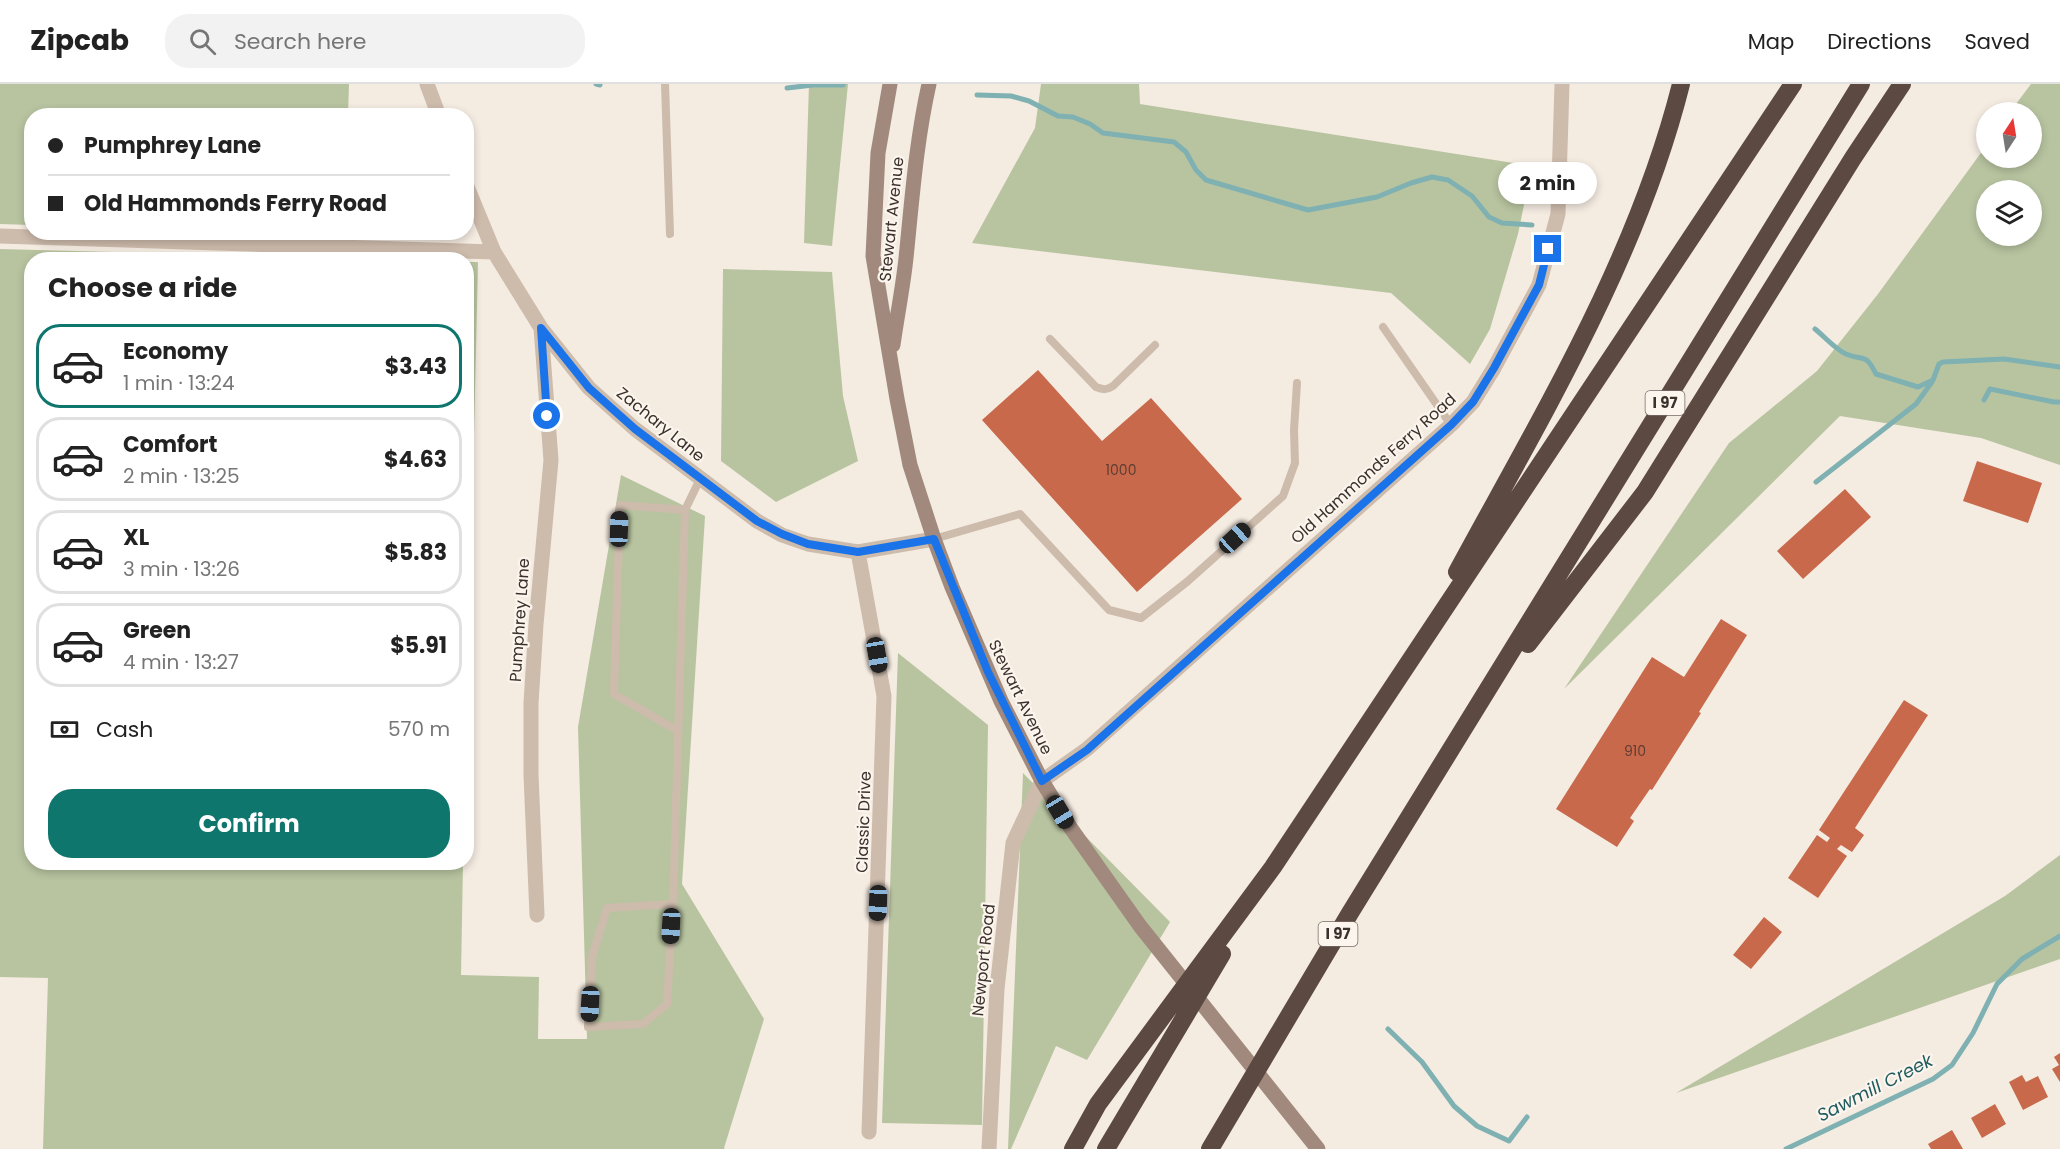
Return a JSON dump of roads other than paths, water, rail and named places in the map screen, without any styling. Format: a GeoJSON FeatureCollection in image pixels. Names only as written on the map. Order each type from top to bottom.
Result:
{"type":"FeatureCollection","features":[{"type":"Feature","properties":{"kind":"highway"},"geometry":{"type":"LineString","coordinates":[[1402,674],[1579,346],[1638,217],[1681,84]]}},
{"type":"Feature","properties":{"kind":"highway"},"geometry":{"type":"LineString","coordinates":[[1073,1149],[1098,1104],[1273,867],[1792,84]]}},
{"type":"Feature","properties":{"kind":"highway","name":"I 97"},"geometry":{"type":"LineString","coordinates":[[1210,1149],[1356,903],[1861,84]]}},
{"type":"Feature","properties":{"kind":"highway"},"geometry":{"type":"LineString","coordinates":[[1468,721],[1645,492],[1853,158],[1902,84]]}},
{"type":"Feature","properties":{"kind":"highway"},"geometry":{"type":"LineString","coordinates":[[1106,1149],[1273,867]]}},
{"type":"Feature","properties":{"kind":"street"},"geometry":{"type":"LineString","coordinates":[[427,84],[437,108]]}},
{"type":"Feature","properties":{"kind":"street","name":"Stewart Avenue"},"geometry":{"type":"LineString","coordinates":[[890,84],[879,153],[873,256],[910,465],[934,539],[988,672],[1042,781],[1070,827],[1140,926],[1314,1144]]}},
{"type":"Feature","properties":{"kind":"street","name":"Stewart Avenue"},"geometry":{"type":"LineString","coordinates":[[891,359],[906,261],[920,129],[929,84]]}},
{"type":"Feature","properties":{"kind":"street","name":"Old Hammonds Ferry Road"},"geometry":{"type":"LineString","coordinates":[[1042,781],[1087,750],[1451,425],[1473,402],[1539,285],[1558,214],[1562,84]]}},
{"type":"Feature","properties":{"kind":"street","name":"Zachary Lane"},"geometry":{"type":"LineString","coordinates":[[474,203],[494,252],[541,328],[589,388],[635,429],[757,521],[808,544],[858,552],[934,539]]}},
{"type":"Feature","properties":{"kind":"street"},"geometry":{"type":"LineString","coordinates":[[0,236],[24,237]]}},
{"type":"Feature","properties":{"kind":"street"},"geometry":{"type":"LineString","coordinates":[[124,240],[494,252]]}},
{"type":"Feature","properties":{"kind":"street","name":"Pumphrey Lane"},"geometry":{"type":"LineString","coordinates":[[537,915],[531,776],[531,703],[551,460],[541,328]]}},
{"type":"Feature","properties":{"kind":"street","name":"Classic Drive"},"geometry":{"type":"LineString","coordinates":[[858,552],[884,696],[869,1132]]}},
{"type":"Feature","properties":{"kind":"street","name":"Newport Road"},"geometry":{"type":"LineString","coordinates":[[989,1149],[997,989],[1013,843],[1042,781]]}},
{"type":"Feature","properties":{"kind":"lane"},"geometry":{"type":"LineString","coordinates":[[665,84],[670,234]]}},
{"type":"Feature","properties":{"kind":"lane"},"geometry":{"type":"LineString","coordinates":[[1383,327],[1451,425]]}},
{"type":"Feature","properties":{"kind":"lane"},"geometry":{"type":"LineString","coordinates":[[1050,339],[1096,387],[1101,389],[1113,387],[1155,345]]}},
{"type":"Feature","properties":{"kind":"lane"},"geometry":{"type":"LineString","coordinates":[[934,539],[1020,514],[1109,610],[1141,618],[1188,581],[1282,496],[1295,462],[1294,430],[1297,383]]}},
{"type":"Feature","properties":{"kind":"lane"},"geometry":{"type":"LineString","coordinates":[[673,904],[607,908],[592,957],[588,1027],[643,1024],[667,1004],[673,904],[685,510],[700,479]]}},
{"type":"Feature","properties":{"kind":"lane"},"geometry":{"type":"LineString","coordinates":[[678,731],[614,693],[620,505],[685,510]]}},
{"type":"Feature","properties":{"kind":"waterway"},"geometry":{"type":"LineString","coordinates":[[596,84],[600,85]]}},
{"type":"Feature","properties":{"kind":"waterway"},"geometry":{"type":"LineString","coordinates":[[787,88],[843,85]]}},
{"type":"Feature","properties":{"kind":"waterway"},"geometry":{"type":"LineString","coordinates":[[977,95],[1011,96],[1029,101],[1058,116],[1073,117],[1090,124],[1103,133],[1174,142],[1186,152],[1196,170],[1206,180],[1308,210],[1377,197],[1432,177],[1448,180],[1472,196],[1489,217],[1502,223],[1532,225]]}},
{"type":"Feature","properties":{"kind":"waterway"},"geometry":{"type":"LineString","coordinates":[[1815,329],[1842,352],[1867,360],[1876,374],[1918,387],[1933,380],[1939,364],[1943,362],[2004,359],[2060,367]]}},
{"type":"Feature","properties":{"kind":"waterway"},"geometry":{"type":"LineString","coordinates":[[1816,482],[1916,404],[1932,382]]}},
{"type":"Feature","properties":{"kind":"waterway"},"geometry":{"type":"LineString","coordinates":[[1984,400],[1990,389],[2060,402]]}},
{"type":"Feature","properties":{"kind":"waterway","name":"Sawmill Creek"},"geometry":{"type":"LineString","coordinates":[[1786,1149],[1933,1079],[1952,1065],[1973,1033],[1997,984],[2022,959],[2060,936]]}},
{"type":"Feature","properties":{"kind":"waterway"},"geometry":{"type":"LineString","coordinates":[[1388,1029],[1422,1062],[1454,1106],[1477,1126],[1509,1141],[1527,1117]]}}]}
